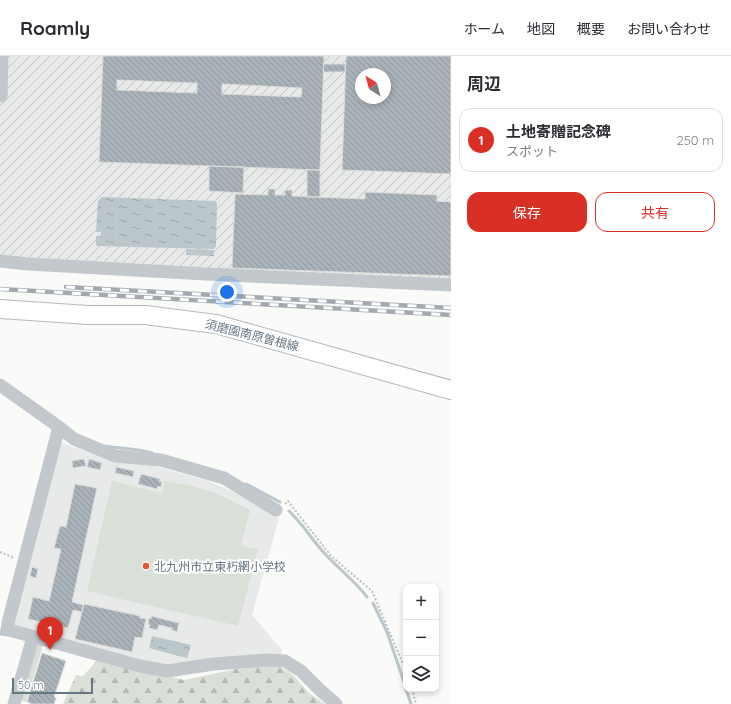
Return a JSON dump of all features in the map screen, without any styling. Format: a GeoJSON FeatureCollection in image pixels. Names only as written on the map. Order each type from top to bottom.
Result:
{"type":"FeatureCollection","features":[{"type":"Feature","properties":{"kind":"main road","name":"須磨園南原曽根線"},"geometry":{"type":"LineString","coordinates":[[0,309],[88,315],[145,315],[216,324],[451,390]]}},
{"type":"Feature","properties":{"kind":"street"},"geometry":{"type":"LineString","coordinates":[[0,96],[2,56]]}},
{"type":"Feature","properties":{"kind":"street"},"geometry":{"type":"LineString","coordinates":[[0,261],[198,274],[451,285]]}},
{"type":"Feature","properties":{"kind":"street"},"geometry":{"type":"LineString","coordinates":[[0,385],[74,439],[114,456],[161,460],[224,478],[276,510]]}},
{"type":"Feature","properties":{"kind":"street"},"geometry":{"type":"LineString","coordinates":[[59,427],[8,623],[9,630],[140,666],[167,671],[214,664],[267,660],[285,661],[301,671],[336,704]]}},
{"type":"Feature","properties":{"kind":"street"},"geometry":{"type":"LineString","coordinates":[[14,704],[34,636]]}},
{"type":"Feature","properties":{"kind":"path"},"geometry":{"type":"LineString","coordinates":[[276,510],[288,501],[331,556],[372,591],[403,664]]}},
{"type":"Feature","properties":{"kind":"path"},"geometry":{"type":"LineString","coordinates":[[413,692],[416,704]]}},
{"type":"Feature","properties":{"kind":"shaded area"},"geometry":{"type":"Polygon","coordinates":[[[2,56],[451,56],[451,282],[0,260],[0,96],[2,56]]]}},
{"type":"Feature","properties":{"kind":"shaded area","name":"北九州市立東朽網小学校"},"geometry":{"type":"Polygon","coordinates":[[[63,443],[101,457],[147,464],[205,480],[239,494],[267,509],[279,518],[252,615],[282,650],[282,658],[184,672],[14,627],[12,623],[61,444],[63,443]]]}},
{"type":"Feature","properties":{"kind":"green space"},"geometry":{"type":"Polygon","coordinates":[[[112,481],[162,493],[165,481],[188,485],[214,492],[250,510],[241,546],[258,549],[238,626],[87,591],[112,481]]]}},
{"type":"Feature","properties":{"kind":"green space"},"geometry":{"type":"Polygon","coordinates":[[[37,644],[43,645],[26,702],[19,700],[37,644]]]}},
{"type":"Feature","properties":{"kind":"green space"},"geometry":{"type":"Polygon","coordinates":[[[99,658],[184,680],[250,666],[274,664],[289,672],[309,693],[325,704],[63,704],[76,675],[83,676],[99,658]]]}},
{"type":"Feature","properties":{"kind":"water"},"geometry":{"type":"Polygon","coordinates":[[[102,197],[214,201],[217,203],[216,246],[214,249],[97,246],[96,236],[101,236],[101,232],[96,232],[98,201],[102,197]]]}},
{"type":"Feature","properties":{"kind":"water"},"geometry":{"type":"Polygon","coordinates":[[[186,249],[214,250],[214,256],[186,255],[186,249]]]}},
{"type":"Feature","properties":{"kind":"water"},"geometry":{"type":"Polygon","coordinates":[[[152,636],[191,645],[187,658],[149,648],[152,636]]]}},
{"type":"Feature","properties":{"kind":"building"},"geometry":{"type":"Polygon","coordinates":[[[103,56],[324,56],[320,170],[99,162],[103,56]],[[117,80],[117,90],[197,93],[197,83],[117,80]],[[222,84],[222,94],[301,97],[302,88],[222,84]]]}},
{"type":"Feature","properties":{"kind":"building"},"geometry":{"type":"Polygon","coordinates":[[[346,56],[451,56],[451,174],[342,170],[346,56]]]}},
{"type":"Feature","properties":{"kind":"building"},"geometry":{"type":"Polygon","coordinates":[[[324,64],[345,64],[345,72],[323,72],[324,64]]]}},
{"type":"Feature","properties":{"kind":"building"},"geometry":{"type":"Polygon","coordinates":[[[209,166],[244,167],[243,193],[209,191],[209,166]]]}},
{"type":"Feature","properties":{"kind":"building"},"geometry":{"type":"Polygon","coordinates":[[[307,170],[320,170],[320,197],[307,197],[307,170]]]}},
{"type":"Feature","properties":{"kind":"building"},"geometry":{"type":"Polygon","coordinates":[[[268,189],[275,189],[275,195],[285,195],[285,190],[292,190],[292,196],[365,199],[365,192],[437,195],[437,201],[451,202],[451,276],[232,268],[235,194],[268,195],[268,189]]]}},
{"type":"Feature","properties":{"kind":"building"},"geometry":{"type":"Polygon","coordinates":[[[84,459],[86,466],[73,468],[72,461],[84,459]]]}},
{"type":"Feature","properties":{"kind":"building"},"geometry":{"type":"Polygon","coordinates":[[[89,459],[102,463],[100,470],[87,467],[89,459]]]}},
{"type":"Feature","properties":{"kind":"building"},"geometry":{"type":"Polygon","coordinates":[[[116,467],[134,471],[133,477],[115,473],[116,467]]]}},
{"type":"Feature","properties":{"kind":"building"},"geometry":{"type":"Polygon","coordinates":[[[141,474],[160,479],[159,481],[162,482],[161,487],[158,486],[157,489],[138,484],[141,474]]]}},
{"type":"Feature","properties":{"kind":"building"},"geometry":{"type":"Polygon","coordinates":[[[75,484],[97,488],[72,602],[83,605],[82,612],[73,610],[68,628],[28,619],[33,597],[49,601],[61,549],[54,548],[60,526],[66,527],[75,484]]]}},
{"type":"Feature","properties":{"kind":"building"},"geometry":{"type":"Polygon","coordinates":[[[32,567],[38,569],[36,578],[30,576],[32,567]]]}},
{"type":"Feature","properties":{"kind":"building"},"geometry":{"type":"Polygon","coordinates":[[[84,604],[140,616],[140,618],[146,619],[142,638],[135,637],[132,652],[75,639],[84,604]]]}},
{"type":"Feature","properties":{"kind":"building"},"geometry":{"type":"Polygon","coordinates":[[[151,616],[179,623],[177,632],[172,630],[172,628],[159,625],[157,630],[149,628],[149,618],[151,619],[151,616]]]}},
{"type":"Feature","properties":{"kind":"building"},"geometry":{"type":"Polygon","coordinates":[[[42,653],[66,661],[54,697],[56,698],[54,704],[32,704],[27,702],[42,653]]]}},
{"type":"Feature","properties":{"kind":"waterway"},"geometry":{"type":"LineString","coordinates":[[106,446],[152,453]]}},
{"type":"Feature","properties":{"kind":"waterway"},"geometry":{"type":"LineString","coordinates":[[246,484],[280,502]]}},
{"type":"Feature","properties":{"kind":"waterway"},"geometry":{"type":"LineString","coordinates":[[289,511],[322,551],[358,586],[367,597]]}},
{"type":"Feature","properties":{"kind":"waterway"},"geometry":{"type":"LineString","coordinates":[[373,603],[387,632],[403,679]]}},
{"type":"Feature","properties":{"kind":"waterway"},"geometry":{"type":"LineString","coordinates":[[3,625],[1,634],[8,635]]}},
{"type":"Feature","properties":{"kind":"waterway"},"geometry":{"type":"LineString","coordinates":[[407,692],[411,704]]}},
{"type":"Feature","properties":{"kind":"railway"},"geometry":{"type":"LineString","coordinates":[[66,287],[451,308]]}},
{"type":"Feature","properties":{"kind":"railway"},"geometry":{"type":"LineString","coordinates":[[0,289],[451,315]]}},
{"type":"Feature","properties":{"kind":"place","name":"北九州市立東朽網小学校"},"geometry":{"type":"Point","coordinates":[146,566]}},
{"type":"Feature","properties":{"kind":"place","name":"土地寄贈記念碑"},"geometry":{"type":"Point","coordinates":[50,650]}}]}
